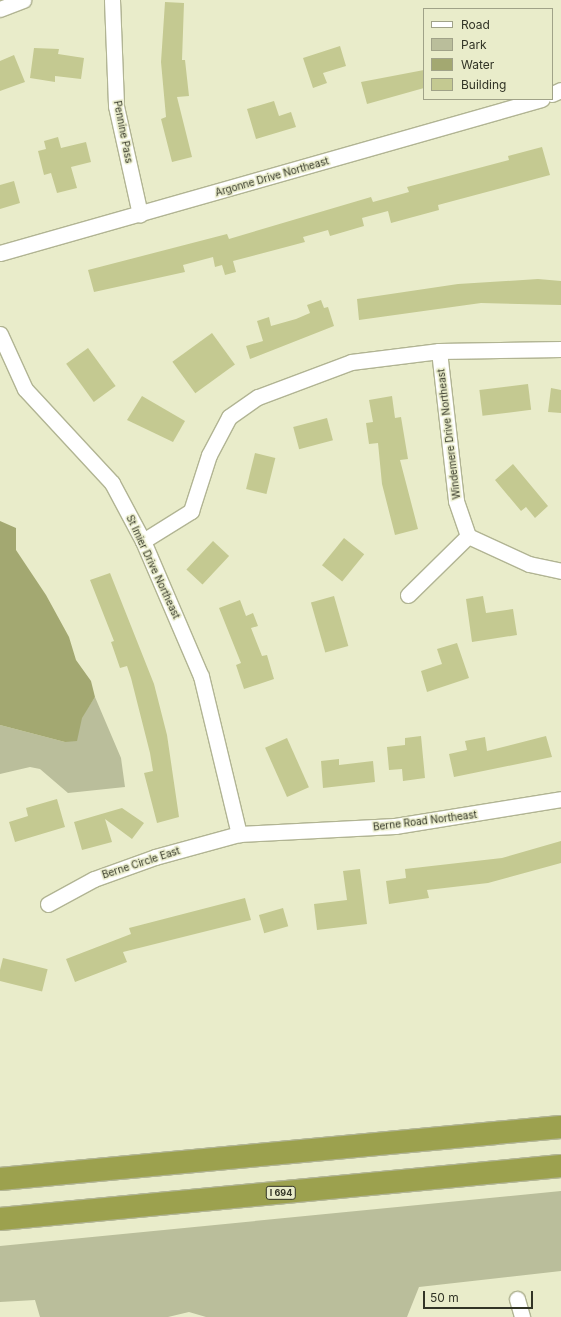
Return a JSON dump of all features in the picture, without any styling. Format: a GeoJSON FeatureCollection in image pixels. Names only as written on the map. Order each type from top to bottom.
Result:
{"type":"FeatureCollection","features":[{"type":"Feature","properties":{"kind":"highway"},"geometry":{"type":"LineString","coordinates":[[0,1179],[561,1127]]}},
{"type":"Feature","properties":{"kind":"highway","name":"I 694"},"geometry":{"type":"LineString","coordinates":[[0,1219],[561,1166]]}},
{"type":"Feature","properties":{"kind":"street"},"geometry":{"type":"LineString","coordinates":[[0,9],[23,0]]}},
{"type":"Feature","properties":{"kind":"street","name":"Pennine Pass"},"geometry":{"type":"LineString","coordinates":[[112,0],[116,106],[140,214]]}},
{"type":"Feature","properties":{"kind":"street","name":"Argonne Drive Northeast"},"geometry":{"type":"LineString","coordinates":[[0,253],[539,100]]}},
{"type":"Feature","properties":{"kind":"street","name":"St Imier Drive Northeast"},"geometry":{"type":"LineString","coordinates":[[0,334],[25,389],[112,483],[143,541],[201,676],[228,778],[239,834]]}},
{"type":"Feature","properties":{"kind":"street"},"geometry":{"type":"LineString","coordinates":[[143,541],[191,511],[209,455],[229,417],[258,397],[351,362],[439,351],[544,347],[561,349]]}},
{"type":"Feature","properties":{"kind":"street","name":"Windemere Drive Northeast"},"geometry":{"type":"LineString","coordinates":[[439,351],[456,501],[468,536]]}},
{"type":"Feature","properties":{"kind":"street"},"geometry":{"type":"LineString","coordinates":[[408,595],[468,536],[529,564],[561,571]]}},
{"type":"Feature","properties":{"kind":"street","name":"Berne Road Northeast"},"geometry":{"type":"LineString","coordinates":[[239,834],[395,826],[561,799]]}},
{"type":"Feature","properties":{"kind":"street","name":"Berne Circle East"},"geometry":{"type":"LineString","coordinates":[[48,904],[94,879],[155,857],[239,834]]}},
{"type":"Feature","properties":{"kind":"street"},"geometry":{"type":"LineString","coordinates":[[518,1299],[522,1317]]}},
{"type":"Feature","properties":{"kind":"green space"},"geometry":{"type":"Polygon","coordinates":[[[95,697],[121,758],[125,787],[68,793],[40,769],[30,767],[0,774],[0,725],[65,742],[95,697]]]}},
{"type":"Feature","properties":{"kind":"green space"},"geometry":{"type":"Polygon","coordinates":[[[561,1191],[561,1271],[419,1287],[407,1317],[206,1317],[189,1312],[168,1317],[40,1317],[35,1300],[0,1302],[0,1246],[561,1191]]]}},
{"type":"Feature","properties":{"kind":"water"},"geometry":{"type":"Polygon","coordinates":[[[0,521],[16,528],[16,550],[46,595],[69,637],[76,660],[91,681],[95,697],[82,718],[77,741],[65,742],[0,725],[0,521]]]}},
{"type":"Feature","properties":{"kind":"building"},"geometry":{"type":"Polygon","coordinates":[[[165,2],[184,3],[182,60],[185,60],[189,96],[177,97],[192,157],[172,162],[161,119],[166,117],[161,62],[165,2]]]}},
{"type":"Feature","properties":{"kind":"building"},"geometry":{"type":"Polygon","coordinates":[[[340,46],[346,66],[323,73],[327,83],[313,88],[303,58],[340,46]]]}},
{"type":"Feature","properties":{"kind":"building"},"geometry":{"type":"Polygon","coordinates":[[[34,48],[59,49],[58,54],[84,58],[81,79],[55,76],[55,82],[30,78],[34,48]]]}},
{"type":"Feature","properties":{"kind":"building"},"geometry":{"type":"Polygon","coordinates":[[[14,55],[25,82],[0,91],[0,61],[14,55]]]}},
{"type":"Feature","properties":{"kind":"building"},"geometry":{"type":"Polygon","coordinates":[[[423,70],[423,88],[367,104],[361,82],[423,70]]]}},
{"type":"Feature","properties":{"kind":"building"},"geometry":{"type":"Polygon","coordinates":[[[274,101],[279,116],[291,112],[296,127],[256,139],[247,109],[274,101]]]}},
{"type":"Feature","properties":{"kind":"building"},"geometry":{"type":"Polygon","coordinates":[[[58,137],[61,148],[86,142],[91,162],[71,167],[77,188],[57,193],[51,173],[44,175],[38,151],[46,149],[44,141],[58,137]]]}},
{"type":"Feature","properties":{"kind":"building"},"geometry":{"type":"Polygon","coordinates":[[[542,147],[550,175],[438,205],[439,210],[391,223],[388,211],[362,218],[364,226],[330,236],[328,230],[303,237],[305,242],[233,261],[236,272],[225,275],[222,265],[215,267],[213,257],[183,265],[185,272],[94,292],[88,270],[227,234],[229,239],[371,197],[373,202],[409,192],[407,187],[509,160],[508,156],[542,147]]]}},
{"type":"Feature","properties":{"kind":"building"},"geometry":{"type":"Polygon","coordinates":[[[14,181],[20,203],[0,209],[0,185],[14,181]]]}},
{"type":"Feature","properties":{"kind":"building"},"geometry":{"type":"Polygon","coordinates":[[[538,279],[561,281],[561,305],[481,303],[359,320],[357,299],[458,284],[538,279]]]}},
{"type":"Feature","properties":{"kind":"building"},"geometry":{"type":"Polygon","coordinates":[[[321,300],[324,308],[328,307],[334,326],[250,359],[246,346],[263,341],[257,321],[269,317],[271,326],[296,319],[310,313],[307,305],[321,300]]]}},
{"type":"Feature","properties":{"kind":"building"},"geometry":{"type":"Polygon","coordinates":[[[212,333],[235,365],[195,393],[172,362],[212,333]]]}},
{"type":"Feature","properties":{"kind":"building"},"geometry":{"type":"Polygon","coordinates":[[[88,348],[116,386],[94,402],[66,364],[88,348]]]}},
{"type":"Feature","properties":{"kind":"building"},"geometry":{"type":"Polygon","coordinates":[[[528,384],[531,410],[483,416],[479,390],[528,384]]]}},
{"type":"Feature","properties":{"kind":"building"},"geometry":{"type":"Polygon","coordinates":[[[551,388],[561,390],[561,413],[548,412],[551,388]]]}},
{"type":"Feature","properties":{"kind":"building"},"geometry":{"type":"Polygon","coordinates":[[[142,396],[185,421],[173,442],[127,420],[142,396]]]}},
{"type":"Feature","properties":{"kind":"building"},"geometry":{"type":"Polygon","coordinates":[[[392,396],[395,418],[401,417],[408,459],[400,460],[418,529],[395,535],[382,484],[378,443],[369,444],[366,423],[373,422],[369,400],[392,396]]]}},
{"type":"Feature","properties":{"kind":"building"},"geometry":{"type":"Polygon","coordinates":[[[327,418],[333,440],[299,449],[293,427],[327,418]]]}},
{"type":"Feature","properties":{"kind":"building"},"geometry":{"type":"Polygon","coordinates":[[[255,453],[275,458],[266,494],[246,489],[255,453]]]}},
{"type":"Feature","properties":{"kind":"building"},"geometry":{"type":"Polygon","coordinates":[[[513,464],[548,506],[535,518],[526,507],[521,511],[495,480],[513,464]]]}},
{"type":"Feature","properties":{"kind":"building"},"geometry":{"type":"Polygon","coordinates":[[[344,538],[364,554],[342,582],[322,565],[344,538]]]}},
{"type":"Feature","properties":{"kind":"building"},"geometry":{"type":"Polygon","coordinates":[[[213,541],[229,556],[202,585],[186,570],[213,541]]]}},
{"type":"Feature","properties":{"kind":"building"},"geometry":{"type":"Polygon","coordinates":[[[110,573],[154,684],[167,735],[179,817],[157,823],[144,773],[153,771],[150,753],[131,678],[127,666],[120,668],[111,642],[114,641],[90,580],[110,573]]]}},
{"type":"Feature","properties":{"kind":"building"},"geometry":{"type":"Polygon","coordinates":[[[334,596],[348,646],[325,653],[311,603],[334,596]]]}},
{"type":"Feature","properties":{"kind":"building"},"geometry":{"type":"Polygon","coordinates":[[[483,596],[486,613],[513,609],[517,635],[472,642],[466,599],[483,596]]]}},
{"type":"Feature","properties":{"kind":"building"},"geometry":{"type":"Polygon","coordinates":[[[240,600],[246,616],[253,613],[258,626],[251,628],[262,656],[267,655],[274,679],[244,689],[236,665],[241,663],[219,608],[240,600]]]}},
{"type":"Feature","properties":{"kind":"building"},"geometry":{"type":"Polygon","coordinates":[[[457,643],[469,678],[427,692],[421,671],[442,664],[437,649],[457,643]]]}},
{"type":"Feature","properties":{"kind":"building"},"geometry":{"type":"Polygon","coordinates":[[[421,736],[425,778],[403,781],[402,769],[389,770],[387,747],[405,745],[405,738],[421,736]]]}},
{"type":"Feature","properties":{"kind":"building"},"geometry":{"type":"Polygon","coordinates":[[[546,736],[552,757],[454,777],[449,754],[467,750],[465,741],[485,737],[487,751],[546,736]]]}},
{"type":"Feature","properties":{"kind":"building"},"geometry":{"type":"Polygon","coordinates":[[[287,738],[309,787],[287,797],[265,748],[287,738]]]}},
{"type":"Feature","properties":{"kind":"building"},"geometry":{"type":"Polygon","coordinates":[[[339,759],[339,765],[373,761],[375,782],[323,788],[321,761],[339,759]]]}},
{"type":"Feature","properties":{"kind":"building"},"geometry":{"type":"Polygon","coordinates":[[[57,799],[65,827],[15,842],[9,822],[28,816],[26,808],[57,799]]]}},
{"type":"Feature","properties":{"kind":"building"},"geometry":{"type":"Polygon","coordinates":[[[122,808],[144,823],[132,839],[105,819],[112,842],[82,850],[74,822],[122,808]]]}},
{"type":"Feature","properties":{"kind":"building"},"geometry":{"type":"Polygon","coordinates":[[[561,841],[561,863],[488,883],[427,890],[429,898],[389,904],[386,881],[406,878],[405,869],[502,858],[561,841]]]}},
{"type":"Feature","properties":{"kind":"building"},"geometry":{"type":"Polygon","coordinates":[[[360,869],[367,924],[317,930],[314,904],[347,900],[343,871],[360,869]]]}},
{"type":"Feature","properties":{"kind":"building"},"geometry":{"type":"Polygon","coordinates":[[[245,898],[251,920],[123,952],[127,962],[75,982],[66,959],[131,934],[129,928],[245,898]]]}},
{"type":"Feature","properties":{"kind":"building"},"geometry":{"type":"Polygon","coordinates":[[[283,908],[288,926],[264,933],[259,915],[283,908]]]}},
{"type":"Feature","properties":{"kind":"building"},"geometry":{"type":"Polygon","coordinates":[[[3,958],[48,969],[42,991],[0,981],[0,970],[3,958]]]}}]}
